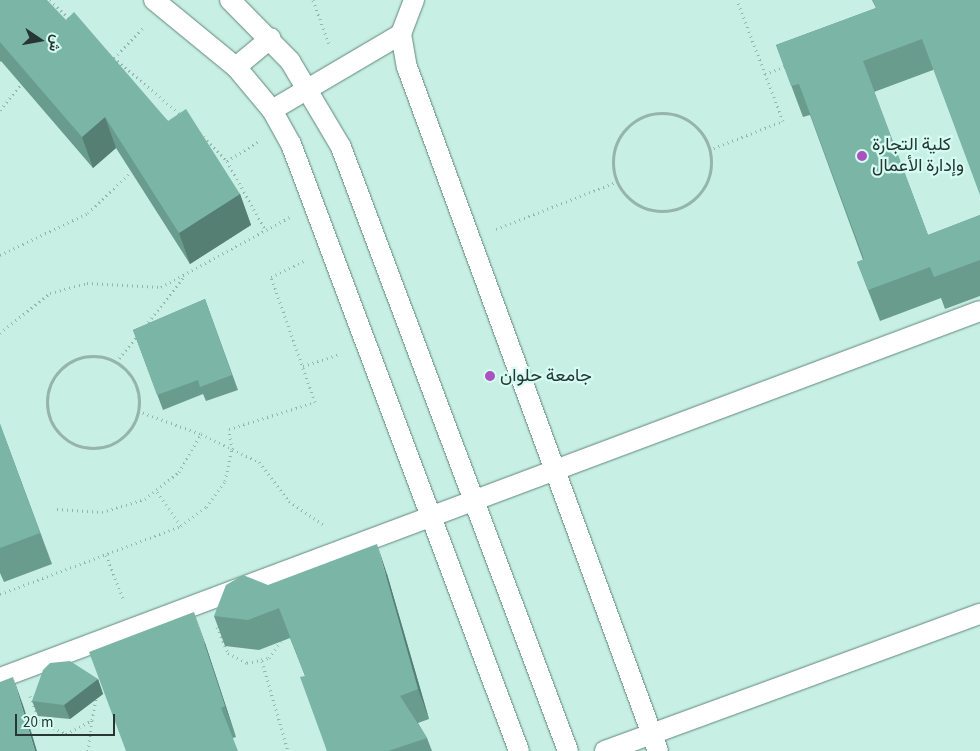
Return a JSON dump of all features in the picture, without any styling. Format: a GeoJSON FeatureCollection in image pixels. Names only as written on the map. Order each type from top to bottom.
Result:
{"type":"FeatureCollection","features":[{"type":"Feature","properties":{"kind":"lane"},"geometry":{"type":"LineString","coordinates":[[230,0],[271,38],[307,85],[342,146],[472,501],[568,751]]}},
{"type":"Feature","properties":{"kind":"lane"},"geometry":{"type":"LineString","coordinates":[[414,0],[401,34],[407,67],[655,743]]}},
{"type":"Feature","properties":{"kind":"lane"},"geometry":{"type":"LineString","coordinates":[[159,4],[236,67],[272,110],[282,128],[317,202],[430,517],[519,751]]}},
{"type":"Feature","properties":{"kind":"lane"},"geometry":{"type":"LineString","coordinates":[[272,110],[307,85],[401,34]]}},
{"type":"Feature","properties":{"kind":"lane"},"geometry":{"type":"LineString","coordinates":[[236,67],[271,38]]}},
{"type":"Feature","properties":{"kind":"lane"},"geometry":{"type":"LineString","coordinates":[[0,678],[980,311]]}},
{"type":"Feature","properties":{"kind":"lane"},"geometry":{"type":"LineString","coordinates":[[605,751],[655,743],[980,614]]}},
{"type":"Feature","properties":{"kind":"path"},"geometry":{"type":"LineString","coordinates":[[50,0],[75,24]]}},
{"type":"Feature","properties":{"kind":"path"},"geometry":{"type":"LineString","coordinates":[[313,0],[338,67]]}},
{"type":"Feature","properties":{"kind":"path"},"geometry":{"type":"LineString","coordinates":[[709,150],[782,121],[737,0]]}},
{"type":"Feature","properties":{"kind":"path"},"geometry":{"type":"LineString","coordinates":[[114,58],[159,4]]}},
{"type":"Feature","properties":{"kind":"path"},"geometry":{"type":"LineString","coordinates":[[101,46],[186,119]]}},
{"type":"Feature","properties":{"kind":"path"},"geometry":{"type":"LineString","coordinates":[[765,74],[792,64]]}},
{"type":"Feature","properties":{"kind":"path"},"geometry":{"type":"LineString","coordinates":[[0,110],[27,78]]}},
{"type":"Feature","properties":{"kind":"path"},"geometry":{"type":"LineString","coordinates":[[657,113],[687,120],[699,129],[709,150],[710,173],[705,188],[682,208],[667,212],[636,205],[616,182],[612,167],[619,137],[642,117],[657,113]]}},
{"type":"Feature","properties":{"kind":"path"},"geometry":{"type":"LineString","coordinates":[[226,161],[282,128]]}},
{"type":"Feature","properties":{"kind":"path"},"geometry":{"type":"LineString","coordinates":[[197,130],[226,161],[266,231]]}},
{"type":"Feature","properties":{"kind":"path"},"geometry":{"type":"LineString","coordinates":[[0,255],[88,212],[137,167]]}},
{"type":"Feature","properties":{"kind":"path"},"geometry":{"type":"LineString","coordinates":[[470,239],[616,182]]}},
{"type":"Feature","properties":{"kind":"path"},"geometry":{"type":"LineString","coordinates":[[0,333],[33,302],[68,286],[106,283],[149,289],[184,277],[317,202]]}},
{"type":"Feature","properties":{"kind":"path"},"geometry":{"type":"LineString","coordinates":[[0,594],[181,526],[217,495],[232,449],[229,429],[315,402],[271,277],[333,248]]}},
{"type":"Feature","properties":{"kind":"path"},"geometry":{"type":"LineString","coordinates":[[116,362],[184,277]]}},
{"type":"Feature","properties":{"kind":"path"},"geometry":{"type":"LineString","coordinates":[[303,366],[368,345]]}},
{"type":"Feature","properties":{"kind":"path"},"geometry":{"type":"LineString","coordinates":[[88,356],[116,362],[135,383],[138,411],[128,432],[97,448],[75,444],[50,420],[49,386],[62,367],[88,356]]}},
{"type":"Feature","properties":{"kind":"path"},"geometry":{"type":"LineString","coordinates":[[138,411],[201,434],[259,462],[290,501],[314,516],[346,548]]}},
{"type":"Feature","properties":{"kind":"path"},"geometry":{"type":"LineString","coordinates":[[57,509],[102,512],[124,508],[157,492],[179,472],[201,434]]}},
{"type":"Feature","properties":{"kind":"path"},"geometry":{"type":"LineString","coordinates":[[157,492],[181,526]]}},
{"type":"Feature","properties":{"kind":"path"},"geometry":{"type":"LineString","coordinates":[[106,555],[135,627]]}},
{"type":"Feature","properties":{"kind":"path"},"geometry":{"type":"LineString","coordinates":[[208,600],[228,653],[247,663],[262,661],[278,651],[284,628]]}},
{"type":"Feature","properties":{"kind":"path"},"geometry":{"type":"LineString","coordinates":[[262,661],[288,751]]}},
{"type":"Feature","properties":{"kind":"path"},"geometry":{"type":"LineString","coordinates":[[21,670],[40,722],[47,728],[66,734],[92,720]]}},
{"type":"Feature","properties":{"kind":"path"},"geometry":{"type":"LineString","coordinates":[[88,751],[97,690]]}},
{"type":"Feature","properties":{"kind":"building"},"geometry":{"type":"Polygon","coordinates":[[[0,0],[47,0],[66,20],[74,12],[168,121],[186,109],[240,194],[179,233],[105,117],[82,137],[0,42],[0,0]]]}},
{"type":"Feature","properties":{"kind":"building","name":"كلية التجارة وإدارة الأعمال"},"geometry":{"type":"Polygon","coordinates":[[[873,0],[980,0],[980,195],[922,39],[863,61],[928,235],[980,215],[980,260],[934,277],[930,267],[868,290],[857,262],[864,259],[799,84],[791,86],[776,45],[876,8],[873,0]]]}},
{"type":"Feature","properties":{"kind":"building"},"geometry":{"type":"Polygon","coordinates":[[[205,299],[232,375],[200,387],[198,380],[157,395],[133,330],[205,299]]]}},
{"type":"Feature","properties":{"kind":"building"},"geometry":{"type":"Polygon","coordinates":[[[0,424],[40,533],[0,548],[0,424]]]}},
{"type":"Feature","properties":{"kind":"building"},"geometry":{"type":"Polygon","coordinates":[[[377,544],[418,689],[400,696],[427,738],[388,751],[327,751],[300,677],[305,676],[279,608],[248,620],[214,616],[226,585],[243,575],[268,585],[377,544]]]}},
{"type":"Feature","properties":{"kind":"building"},"geometry":{"type":"Polygon","coordinates":[[[194,612],[225,706],[221,708],[238,751],[126,751],[89,652],[194,612]]]}},
{"type":"Feature","properties":{"kind":"building"},"geometry":{"type":"Polygon","coordinates":[[[70,661],[98,679],[64,705],[32,701],[43,670],[50,663],[70,661]]]}},
{"type":"Feature","properties":{"kind":"building"},"geometry":{"type":"Polygon","coordinates":[[[13,677],[35,751],[0,751],[0,682],[13,677]]]}},
{"type":"Feature","properties":{"kind":"place","name":"كلية التجارة وإدارة الأعمال"},"geometry":{"type":"Point","coordinates":[862,156]}},
{"type":"Feature","properties":{"kind":"place","name":"جامعة حلوان"},"geometry":{"type":"Point","coordinates":[490,376]}}]}
